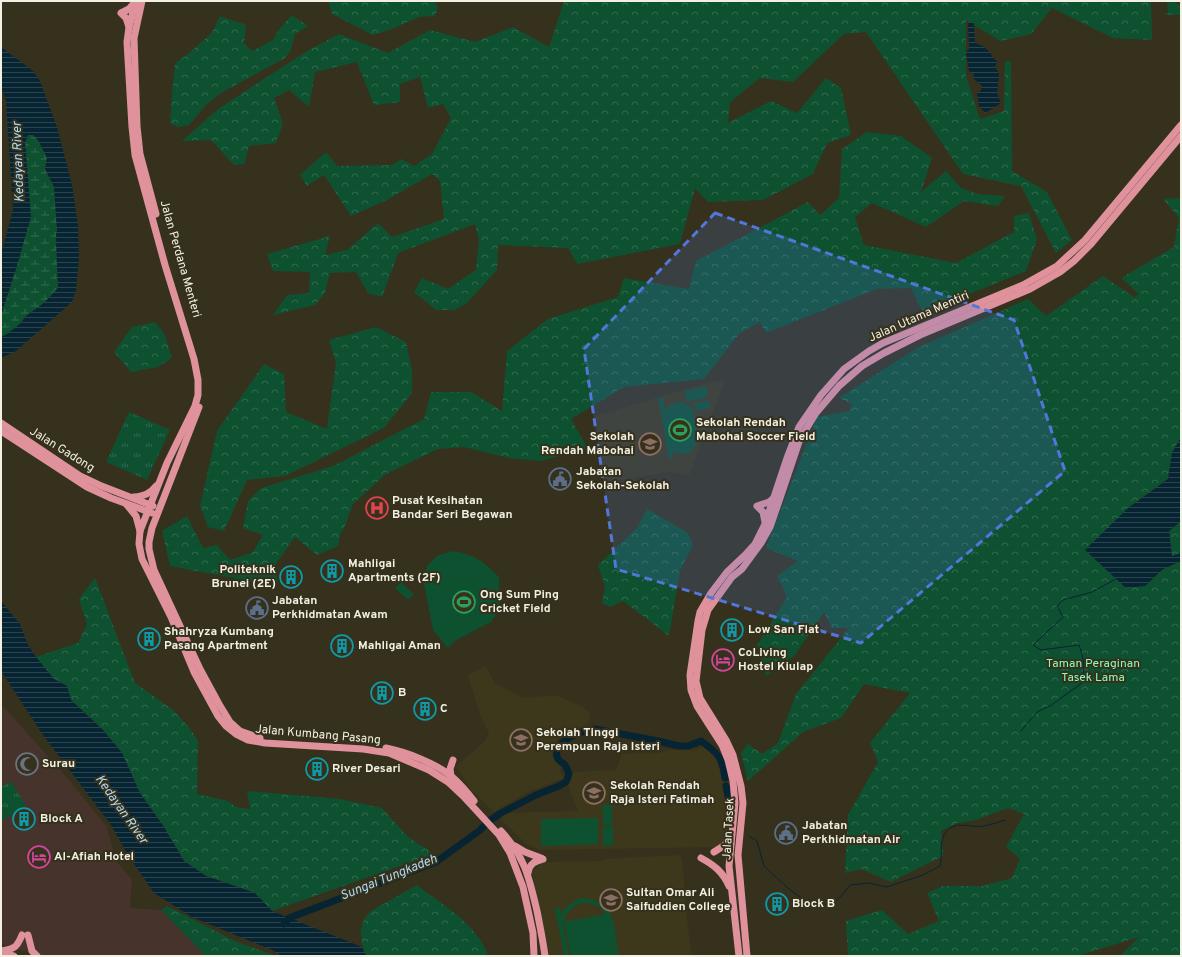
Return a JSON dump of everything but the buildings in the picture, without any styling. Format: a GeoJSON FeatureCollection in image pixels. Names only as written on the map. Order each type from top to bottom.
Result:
{"type":"FeatureCollection","features":[{"type":"Feature","properties":{"kind":"main road"},"geometry":{"type":"LineString","coordinates":[[129,27],[126,18],[121,13],[138,2]]}},
{"type":"Feature","properties":{"kind":"main road","name":"Jalan Perdana Menteri"},"geometry":{"type":"LineString","coordinates":[[138,2],[129,27],[127,42],[132,131],[135,155],[161,251],[194,359],[198,380],[198,395],[195,406],[159,483]]}},
{"type":"Feature","properties":{"kind":"main road","name":"Jalan Perdana Menteri"},"geometry":{"type":"LineString","coordinates":[[138,2],[134,45],[137,126],[140,154],[170,269],[201,368],[203,383],[200,402],[158,511]]}},
{"type":"Feature","properties":{"kind":"main road","name":"Jalan Utama Mentiri"},"geometry":{"type":"LineString","coordinates":[[694,689],[690,669],[698,621],[704,604],[727,572],[755,544],[765,524],[794,436],[804,417],[821,395],[844,369],[869,351],[897,337],[1023,285],[1057,266],[1085,240],[1181,125]]}},
{"type":"Feature","properties":{"kind":"main road","name":"Jalan Utama Mentiri"},"geometry":{"type":"LineString","coordinates":[[694,689],[703,623],[708,610],[732,577],[742,568],[761,543],[775,512],[800,439],[816,413],[839,386],[851,374],[872,359],[941,326],[1030,289],[1067,267],[1091,244],[1181,136]]}},
{"type":"Feature","properties":{"kind":"main road"},"geometry":{"type":"LineString","coordinates":[[869,351],[875,352],[906,337],[941,326]]}},
{"type":"Feature","properties":{"kind":"main road"},"geometry":{"type":"LineString","coordinates":[[821,395],[835,384],[839,386]]}},
{"type":"Feature","properties":{"kind":"main road","name":"Jalan Gadong"},"geometry":{"type":"LineString","coordinates":[[2,428],[73,472],[127,500],[158,511]]}},
{"type":"Feature","properties":{"kind":"main road"},"geometry":{"type":"LineString","coordinates":[[140,531],[136,516],[127,500],[148,494],[159,483]]}},
{"type":"Feature","properties":{"kind":"main road","name":"Jalan Kumbang Pasang"},"geometry":{"type":"LineString","coordinates":[[159,483],[140,531],[139,544],[142,559],[171,617],[194,672],[218,716],[231,730],[242,738],[255,742],[373,750],[389,753],[429,770],[441,777],[483,814]]}},
{"type":"Feature","properties":{"kind":"main road"},"geometry":{"type":"LineString","coordinates":[[765,524],[763,512],[757,506],[769,502],[774,498]]}},
{"type":"Feature","properties":{"kind":"main road","name":"Jalan Kumbang Pasang"},"geometry":{"type":"LineString","coordinates":[[158,511],[149,542],[150,555],[154,570],[200,669],[222,710],[235,727],[247,734],[264,739],[358,744],[387,748],[426,762],[451,776],[510,846],[523,887],[533,933],[534,956]]}},
{"type":"Feature","properties":{"kind":"main road"},"geometry":{"type":"LineString","coordinates":[[711,593],[718,588],[723,590]]}},
{"type":"Feature","properties":{"kind":"main road","name":"Jalan Tasek"},"geometry":{"type":"LineString","coordinates":[[694,689],[726,740],[736,766],[742,794],[738,859],[747,956]]}},
{"type":"Feature","properties":{"kind":"main road","name":"Jalan Tasek"},"geometry":{"type":"LineString","coordinates":[[694,689],[697,706],[714,732],[728,760],[734,788],[735,803],[729,866],[739,956]]}},
{"type":"Feature","properties":{"kind":"main road"},"geometry":{"type":"LineString","coordinates":[[451,776],[450,769],[453,760]]}},
{"type":"Feature","properties":{"kind":"main road"},"geometry":{"type":"LineString","coordinates":[[714,852],[724,845],[732,827],[740,825]]}},
{"type":"Feature","properties":{"kind":"main road"},"geometry":{"type":"LineString","coordinates":[[510,846],[543,858],[534,862],[529,868],[528,873]]}},
{"type":"Feature","properties":{"kind":"main road"},"geometry":{"type":"LineString","coordinates":[[510,846],[522,859],[528,873],[545,956]]}},
{"type":"Feature","properties":{"kind":"main road"},"geometry":{"type":"LineString","coordinates":[[701,858],[722,873],[731,891]]}},
{"type":"Feature","properties":{"kind":"main road"},"geometry":{"type":"LineString","coordinates":[[522,859],[520,866],[523,887]]}},
{"type":"Feature","properties":{"kind":"main road"},"geometry":{"type":"LineString","coordinates":[[1,951],[16,947],[25,935],[32,951],[37,956]]}},
{"type":"Feature","properties":{"kind":"main road"},"geometry":{"type":"LineString","coordinates":[[1,951],[14,956]]}},
{"type":"Feature","properties":{"kind":"highlighted area"},"geometry":{"type":"Polygon","coordinates":[[[715,213],[1014,320],[1065,471],[861,643],[616,569],[584,349],[715,213]]]}},
{"type":"Feature","properties":{"kind":"shaded area","name":"Sekolah Rendah Mabohai"},"geometry":{"type":"Polygon","coordinates":[[[725,381],[689,475],[670,472],[606,482],[596,416],[710,382],[725,381]]]}},
{"type":"Feature","properties":{"kind":"shaded area","name":"Sekolah Tinggi Perempuan Raja Isteri"},"geometry":{"type":"Polygon","coordinates":[[[485,666],[495,683],[523,698],[555,695],[580,705],[590,713],[588,724],[558,738],[553,752],[555,760],[562,767],[559,771],[564,778],[528,792],[494,812],[471,790],[456,767],[484,742],[489,734],[479,712],[468,675],[485,666]]]}},
{"type":"Feature","properties":{"kind":"shaded area"},"geometry":{"type":"Polygon","coordinates":[[[4,707],[69,780],[107,827],[116,861],[132,880],[130,908],[161,910],[204,954],[203,956],[41,956],[1,944],[1,709],[4,707]]]}},
{"type":"Feature","properties":{"kind":"shaded area"},"geometry":{"type":"Polygon","coordinates":[[[705,745],[720,755],[729,801],[727,837],[717,847],[539,850],[526,844],[500,818],[505,813],[578,811],[567,783],[571,772],[616,770],[622,754],[658,753],[670,750],[695,750],[705,745]]]}},
{"type":"Feature","properties":{"kind":"shaded area","name":"Sultan Omar Ali Saifuddien College"},"geometry":{"type":"Polygon","coordinates":[[[678,855],[682,859],[692,956],[549,956],[532,872],[543,862],[600,861],[605,859],[678,855]]]}},
{"type":"Feature","properties":{"kind":"green space"},"geometry":{"type":"Polygon","coordinates":[[[328,1],[435,1],[438,8],[435,16],[419,17],[392,29],[373,35],[332,14],[328,1]]]}},
{"type":"Feature","properties":{"kind":"green space"},"geometry":{"type":"Polygon","coordinates":[[[564,1],[1151,1],[1152,40],[1113,38],[1052,8],[1031,34],[1000,41],[966,20],[966,76],[980,119],[1004,111],[1005,61],[1011,61],[1012,171],[1047,192],[1072,240],[1056,253],[1021,186],[963,174],[866,32],[844,34],[793,82],[760,78],[730,102],[728,123],[771,101],[797,113],[826,78],[841,88],[851,135],[827,143],[813,174],[763,200],[708,202],[695,188],[680,244],[577,264],[568,248],[498,245],[497,270],[466,304],[454,310],[436,310],[414,292],[422,278],[448,289],[476,270],[479,240],[475,224],[398,253],[382,297],[368,293],[356,272],[330,273],[325,293],[315,305],[273,315],[287,295],[309,293],[310,272],[273,271],[267,254],[330,236],[325,255],[347,250],[378,223],[392,237],[444,219],[440,181],[432,174],[387,200],[351,216],[324,175],[307,186],[300,175],[326,152],[337,166],[392,165],[401,159],[414,166],[432,154],[451,118],[443,104],[428,108],[420,77],[400,84],[400,102],[374,105],[357,62],[315,72],[309,107],[289,90],[274,98],[283,123],[276,143],[249,146],[244,164],[234,165],[211,140],[182,141],[218,109],[307,51],[339,34],[388,53],[430,30],[475,42],[513,27],[549,47],[564,1]]]}},
{"type":"Feature","properties":{"kind":"green space"},"geometry":{"type":"Polygon","coordinates":[[[1167,1],[1174,1],[1181,8],[1181,15],[1167,15],[1165,13],[1168,13],[1167,1]]]}},
{"type":"Feature","properties":{"kind":"green space"},"geometry":{"type":"Polygon","coordinates":[[[292,15],[308,26],[295,34],[291,50],[285,58],[221,93],[206,105],[189,125],[177,127],[170,123],[175,63],[212,33],[220,16],[246,25],[244,43],[252,51],[273,40],[280,28],[292,15]]]}},
{"type":"Feature","properties":{"kind":"green space"},"geometry":{"type":"Polygon","coordinates":[[[867,132],[901,136],[932,158],[921,192],[946,171],[961,188],[977,194],[1005,196],[998,206],[964,201],[926,227],[872,203],[855,217],[864,245],[956,263],[1014,232],[1014,216],[1029,213],[1037,240],[1026,271],[923,313],[911,288],[877,289],[766,333],[760,322],[740,333],[704,379],[624,387],[571,419],[588,449],[540,461],[509,458],[464,447],[438,449],[386,474],[353,504],[340,535],[338,546],[317,555],[295,537],[275,565],[278,583],[270,585],[170,566],[162,531],[187,516],[203,548],[217,545],[230,560],[253,552],[263,535],[243,528],[248,501],[261,488],[333,466],[424,419],[431,392],[471,392],[502,411],[507,351],[548,319],[618,297],[624,278],[689,289],[696,261],[808,202],[820,215],[839,198],[842,149],[867,132]]]}},
{"type":"Feature","properties":{"kind":"green space"},"geometry":{"type":"Polygon","coordinates":[[[28,135],[33,135],[38,140],[47,158],[45,169],[54,187],[57,230],[58,288],[44,303],[26,316],[20,324],[1,337],[1,315],[16,269],[28,178],[25,143],[28,135]]]}},
{"type":"Feature","properties":{"kind":"green space","name":"Taman Peraginan Tasek Lama"},"geometry":{"type":"Polygon","coordinates":[[[1181,198],[1181,437],[1172,453],[1168,479],[1128,508],[1145,586],[1163,569],[1181,561],[1181,956],[1120,956],[1139,937],[1077,956],[848,956],[846,921],[882,910],[908,934],[939,921],[927,893],[943,886],[983,886],[1012,878],[1020,859],[1006,847],[1024,814],[1008,808],[976,820],[957,823],[941,831],[943,856],[891,882],[861,869],[845,873],[848,815],[878,762],[870,743],[910,693],[864,684],[841,718],[803,732],[748,781],[741,753],[748,744],[762,754],[778,743],[796,694],[849,628],[832,628],[824,612],[794,656],[766,676],[757,645],[787,597],[777,576],[798,561],[766,548],[817,417],[849,411],[852,404],[839,398],[917,348],[1028,299],[1046,316],[1103,276],[1134,297],[1139,294],[1121,278],[1174,247],[1179,218],[1163,199],[1181,198]]]}},
{"type":"Feature","properties":{"kind":"green space"},"geometry":{"type":"Polygon","coordinates":[[[155,322],[164,333],[172,358],[158,367],[131,372],[114,352],[132,327],[155,322]]]}},
{"type":"Feature","properties":{"kind":"green space"},"geometry":{"type":"Polygon","coordinates":[[[376,327],[406,342],[412,370],[412,393],[384,428],[285,476],[247,480],[224,531],[208,527],[200,506],[217,431],[264,364],[284,374],[286,412],[327,429],[336,363],[329,340],[376,327]]]}},
{"type":"Feature","properties":{"kind":"green space"},"geometry":{"type":"Polygon","coordinates":[[[706,386],[708,397],[687,402],[684,391],[706,386]]]}},
{"type":"Feature","properties":{"kind":"green space"},"geometry":{"type":"Polygon","coordinates":[[[663,397],[665,410],[679,402],[687,404],[690,407],[693,411],[697,433],[695,445],[690,452],[685,454],[672,451],[673,458],[669,459],[658,398],[663,397]]]}},
{"type":"Feature","properties":{"kind":"green space"},"geometry":{"type":"Polygon","coordinates":[[[709,401],[710,408],[696,411],[694,403],[709,401]]]}},
{"type":"Feature","properties":{"kind":"green space"},"geometry":{"type":"Polygon","coordinates":[[[129,412],[170,430],[147,480],[106,462],[129,412]]]}},
{"type":"Feature","properties":{"kind":"green space"},"geometry":{"type":"Polygon","coordinates":[[[647,509],[688,533],[693,545],[680,571],[669,636],[623,601],[610,607],[602,603],[605,587],[598,565],[637,528],[647,509]]]}},
{"type":"Feature","properties":{"kind":"green space"},"geometry":{"type":"Polygon","coordinates":[[[1181,521],[1181,553],[1172,557],[1169,531],[1181,521]]]}},
{"type":"Feature","properties":{"kind":"green space","name":"Ong Sum Ping Cricket Field"},"geometry":{"type":"Polygon","coordinates":[[[452,551],[467,554],[478,559],[499,577],[500,608],[491,622],[456,640],[448,648],[433,630],[424,583],[427,566],[437,556],[452,551]]]}},
{"type":"Feature","properties":{"kind":"green space"},"geometry":{"type":"Polygon","coordinates":[[[95,578],[135,683],[173,710],[188,726],[198,741],[197,794],[228,801],[236,807],[250,809],[247,791],[340,799],[382,808],[408,837],[434,854],[272,911],[255,893],[206,876],[184,861],[164,827],[140,793],[122,753],[103,730],[71,700],[67,686],[54,679],[36,657],[78,643],[87,624],[79,599],[95,578]]]}},
{"type":"Feature","properties":{"kind":"green space"},"geometry":{"type":"Polygon","coordinates":[[[401,582],[414,594],[408,600],[395,588],[401,582]]]}},
{"type":"Feature","properties":{"kind":"green space"},"geometry":{"type":"Polygon","coordinates":[[[11,781],[26,806],[1,821],[1,787],[11,781]]]}},
{"type":"Feature","properties":{"kind":"green space"},"geometry":{"type":"Polygon","coordinates":[[[603,805],[612,805],[612,825],[603,825],[603,805]]]}},
{"type":"Feature","properties":{"kind":"green space"},"geometry":{"type":"Polygon","coordinates":[[[598,818],[598,844],[541,846],[541,819],[598,818]]]}},
{"type":"Feature","properties":{"kind":"green space"},"geometry":{"type":"Polygon","coordinates":[[[613,826],[613,845],[603,846],[603,827],[613,826]]]}},
{"type":"Feature","properties":{"kind":"green space"},"geometry":{"type":"Polygon","coordinates":[[[417,885],[468,925],[476,934],[488,956],[366,956],[361,938],[363,921],[371,911],[417,885]]]}},
{"type":"Feature","properties":{"kind":"green space"},"geometry":{"type":"Polygon","coordinates":[[[581,898],[593,900],[608,909],[612,917],[619,956],[615,956],[611,934],[614,956],[571,956],[564,923],[563,926],[569,956],[564,956],[555,909],[560,908],[561,914],[572,902],[581,898]],[[582,903],[570,910],[566,915],[564,922],[606,914],[599,907],[592,904],[582,903]]]}},
{"type":"Feature","properties":{"kind":"green space"},"geometry":{"type":"Polygon","coordinates":[[[167,906],[235,941],[276,956],[203,956],[204,954],[161,910],[167,906]]]}},
{"type":"Feature","properties":{"kind":"water"},"geometry":{"type":"Polygon","coordinates":[[[968,22],[974,23],[975,43],[983,46],[998,62],[995,66],[999,74],[997,93],[1001,103],[985,113],[979,106],[977,93],[981,90],[982,86],[973,78],[974,74],[969,71],[966,52],[969,49],[968,22]]]}},
{"type":"Feature","properties":{"kind":"water","name":"Kedayan River"},"geometry":{"type":"Polygon","coordinates":[[[1,47],[33,71],[40,81],[57,127],[72,185],[78,226],[79,259],[76,290],[72,302],[16,351],[1,358],[1,337],[20,324],[26,316],[44,303],[58,288],[57,230],[54,187],[45,169],[47,158],[38,140],[33,135],[28,135],[25,143],[31,217],[1,315],[1,254],[13,210],[6,101],[1,87],[1,47]]]}},
{"type":"Feature","properties":{"kind":"water"},"geometry":{"type":"Polygon","coordinates":[[[1181,437],[1181,521],[1169,531],[1172,556],[1181,553],[1181,561],[1163,569],[1145,586],[1126,588],[1085,550],[1128,508],[1168,479],[1172,453],[1181,437]]]}},
{"type":"Feature","properties":{"kind":"water","name":"Kedayan River"},"geometry":{"type":"Polygon","coordinates":[[[1,601],[20,624],[27,643],[36,657],[54,679],[67,686],[71,700],[103,730],[122,753],[140,793],[164,827],[184,861],[206,876],[255,893],[272,911],[362,947],[366,956],[282,956],[272,950],[192,917],[154,893],[128,855],[111,825],[43,735],[1,671],[1,601]]]}},
{"type":"Feature","properties":{"kind":"waterway"},"geometry":{"type":"LineString","coordinates":[[1021,731],[1037,712],[1050,706],[1082,683],[1084,664],[1079,645],[1041,650],[1033,645],[1063,617],[1057,606],[1063,600],[1092,592],[1116,579]]}},
{"type":"Feature","properties":{"kind":"waterway","name":"Sungai Tungkadeh"},"geometry":{"type":"LineString","coordinates":[[284,924],[289,918],[436,862],[501,813],[566,782],[569,774],[565,765],[558,759],[558,747],[576,734],[595,729],[679,746],[688,746],[701,741],[712,749],[721,760],[725,778]]}},
{"type":"Feature","properties":{"kind":"waterway","name":"Sungai Tungkadeh"},"geometry":{"type":"LineString","coordinates":[[726,786],[728,797]]}},
{"type":"Feature","properties":{"kind":"waterway"},"geometry":{"type":"LineString","coordinates":[[825,905],[836,901],[850,885],[869,883],[887,887],[923,875],[940,866],[941,846],[944,835],[952,827],[957,825],[979,827],[1005,820]]}},
{"type":"Feature","properties":{"kind":"waterway"},"geometry":{"type":"LineString","coordinates":[[749,836],[757,841],[764,866],[789,889],[811,905]]}},
{"type":"Feature","properties":{"kind":"place","name":"Sekolah Rendah Mabohai Soccer Field"},"geometry":{"type":"Point","coordinates":[680,430]}},
{"type":"Feature","properties":{"kind":"place","name":"Sekolah Rendah Mabohai"},"geometry":{"type":"Point","coordinates":[650,444]}},
{"type":"Feature","properties":{"kind":"place","name":"Jabatan Sekolah-Sekolah"},"geometry":{"type":"Point","coordinates":[560,479]}},
{"type":"Feature","properties":{"kind":"place","name":"Pusat Kesihatan Bandar Seri Begawan"},"geometry":{"type":"Point","coordinates":[377,508]}},
{"type":"Feature","properties":{"kind":"place","name":"Mahligai Apartments (2F)"},"geometry":{"type":"Point","coordinates":[332,571]}},
{"type":"Feature","properties":{"kind":"place","name":"Politeknik Brunei (2E)"},"geometry":{"type":"Point","coordinates":[291,577]}},
{"type":"Feature","properties":{"kind":"place","name":"Ong Sum Ping Cricket Field"},"geometry":{"type":"Point","coordinates":[464,602]}},
{"type":"Feature","properties":{"kind":"place","name":"Jabatan Perkhidmatan Awam"},"geometry":{"type":"Point","coordinates":[257,608]}},
{"type":"Feature","properties":{"kind":"place","name":"Low San Flat"},"geometry":{"type":"Point","coordinates":[732,630]}},
{"type":"Feature","properties":{"kind":"place","name":"Shahryza Kumbang Pasang Apartment"},"geometry":{"type":"Point","coordinates":[149,639]}},
{"type":"Feature","properties":{"kind":"place","name":"Mahligai Aman"},"geometry":{"type":"Point","coordinates":[342,646]}},
{"type":"Feature","properties":{"kind":"place","name":"CoLiving Hostel Kiulap"},"geometry":{"type":"Point","coordinates":[723,660]}},
{"type":"Feature","properties":{"kind":"place","name":"B"},"geometry":{"type":"Point","coordinates":[382,693]}},
{"type":"Feature","properties":{"kind":"place","name":"C"},"geometry":{"type":"Point","coordinates":[425,709]}},
{"type":"Feature","properties":{"kind":"place","name":"Sekolah Tinggi Perempuan Raja Isteri"},"geometry":{"type":"Point","coordinates":[521,740]}},
{"type":"Feature","properties":{"kind":"place","name":"Surau"},"geometry":{"type":"Point","coordinates":[27,764]}},
{"type":"Feature","properties":{"kind":"place","name":"River Desari"},"geometry":{"type":"Point","coordinates":[317,769]}},
{"type":"Feature","properties":{"kind":"place","name":"Sekolah Rendah Raja Isteri Fatimah"},"geometry":{"type":"Point","coordinates":[594,793]}},
{"type":"Feature","properties":{"kind":"place","name":"Block A"},"geometry":{"type":"Point","coordinates":[24,819]}},
{"type":"Feature","properties":{"kind":"place","name":"Jabatan Perkhidmatan Air"},"geometry":{"type":"Point","coordinates":[786,833]}},
{"type":"Feature","properties":{"kind":"place","name":"Al-Afiah Hotel"},"geometry":{"type":"Point","coordinates":[39,857]}},
{"type":"Feature","properties":{"kind":"place","name":"Sultan Omar Ali Saifuddien College"},"geometry":{"type":"Point","coordinates":[611,900]}},
{"type":"Feature","properties":{"kind":"place","name":"Block B"},"geometry":{"type":"Point","coordinates":[777,904]}}]}
